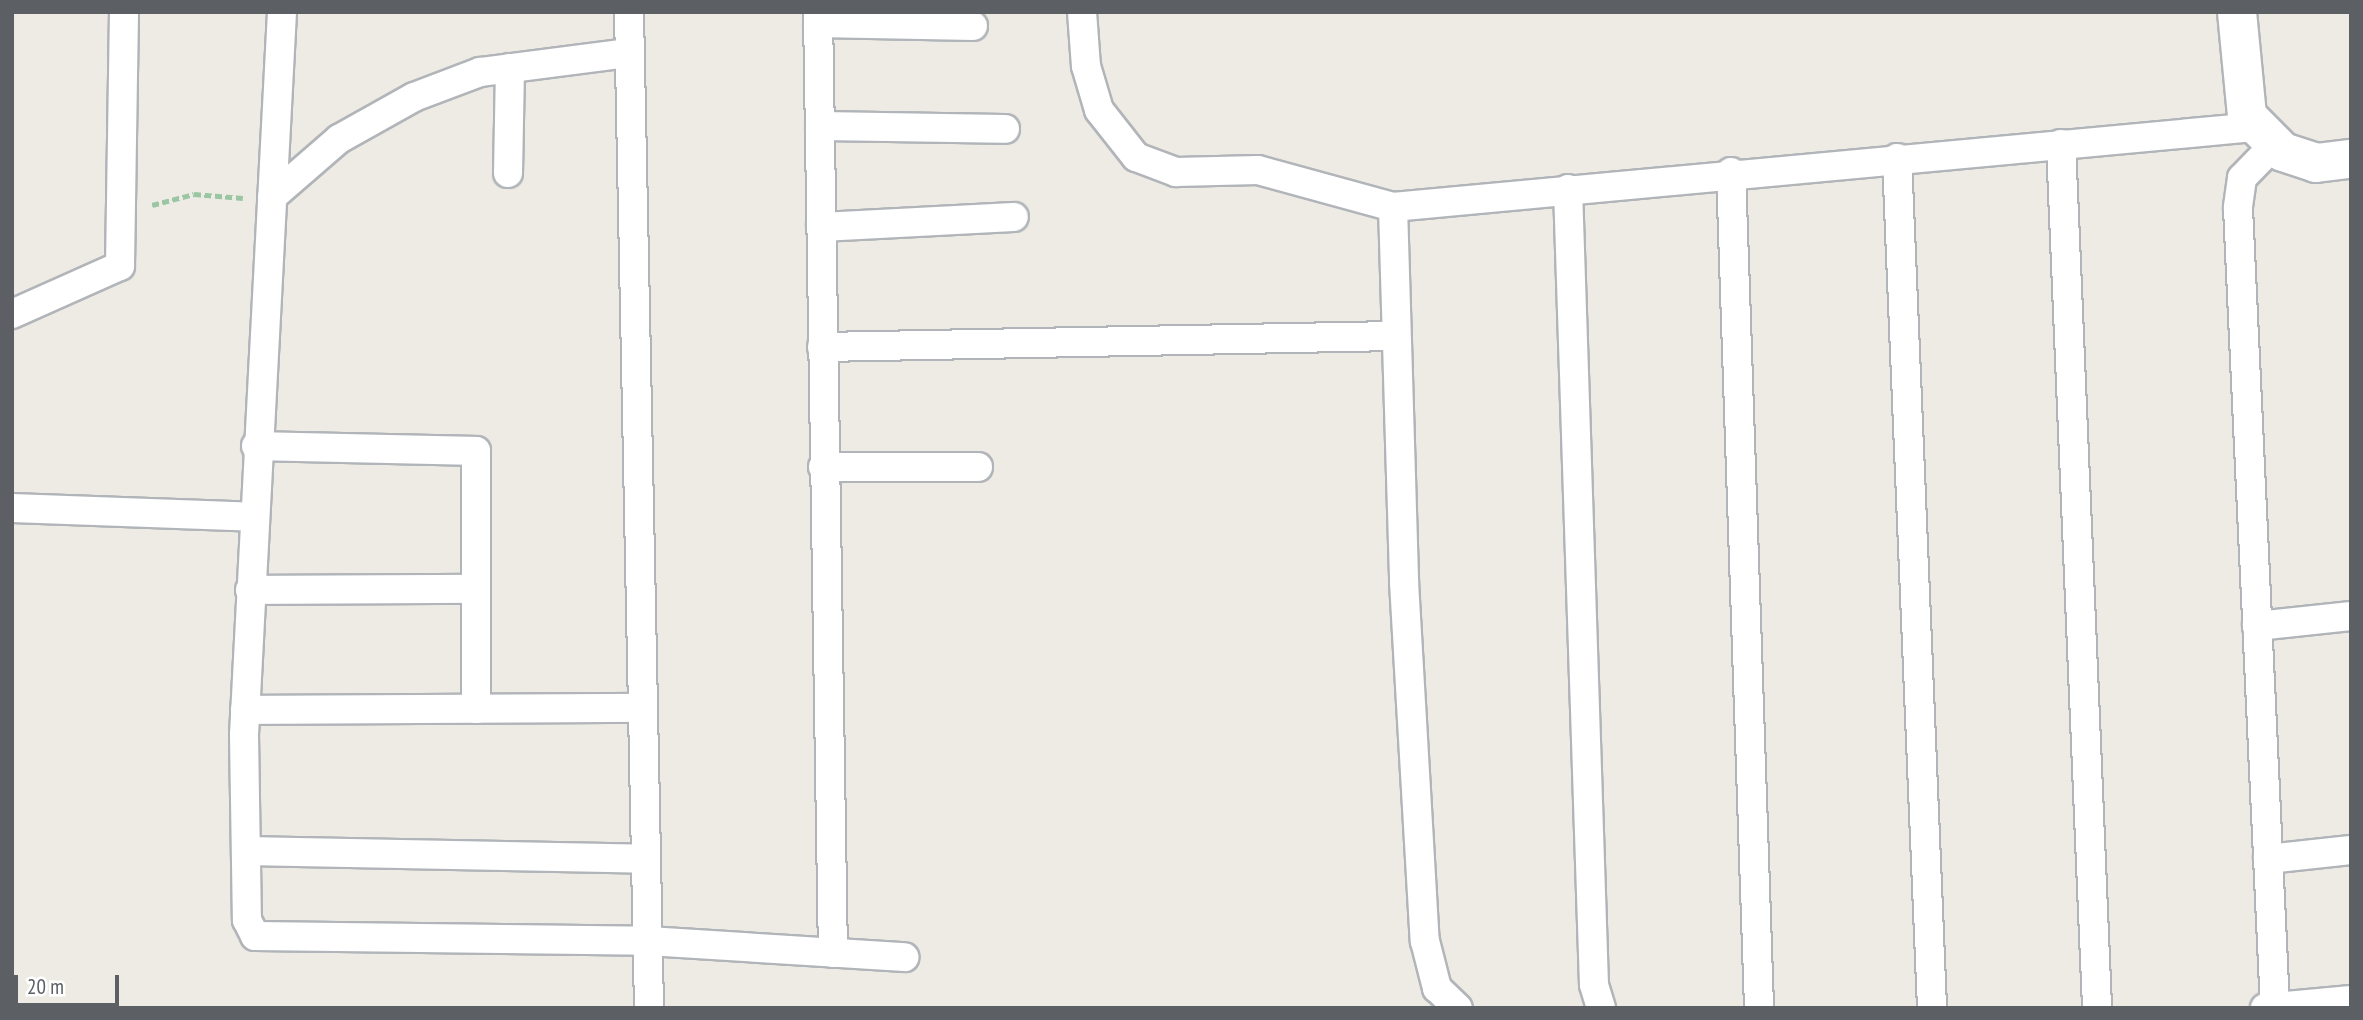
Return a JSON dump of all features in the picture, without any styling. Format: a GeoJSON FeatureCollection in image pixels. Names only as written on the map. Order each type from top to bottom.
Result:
{"type":"FeatureCollection","features":[{"type":"Feature","properties":{"kind":"street"},"geometry":{"type":"LineString","coordinates":[[12,314],[120,266],[124,12]]}},
{"type":"Feature","properties":{"kind":"street"},"geometry":{"type":"LineString","coordinates":[[282,12],[256,446],[245,710],[247,920],[262,941],[648,941],[905,957]]}},
{"type":"Feature","properties":{"kind":"street"},"geometry":{"type":"LineString","coordinates":[[629,12],[649,1008]]}},
{"type":"Feature","properties":{"kind":"street"},"geometry":{"type":"LineString","coordinates":[[1083,12],[1086,66],[1099,110],[1136,157],[1176,172],[1258,170],[1393,207],[1731,172],[2061,144],[2265,136]]}},
{"type":"Feature","properties":{"kind":"street"},"geometry":{"type":"LineString","coordinates":[[2237,12],[2248,116],[2265,136],[2316,163],[2351,159]]}},
{"type":"Feature","properties":{"kind":"street"},"geometry":{"type":"LineString","coordinates":[[833,953],[823,467],[818,18],[972,26]]}},
{"type":"Feature","properties":{"kind":"street"},"geometry":{"type":"LineString","coordinates":[[272,197],[339,139],[414,97],[480,72],[629,53]]}},
{"type":"Feature","properties":{"kind":"street"},"geometry":{"type":"LineString","coordinates":[[508,173],[510,68]]}},
{"type":"Feature","properties":{"kind":"street"},"geometry":{"type":"LineString","coordinates":[[820,126],[1005,129]]}},
{"type":"Feature","properties":{"kind":"street"},"geometry":{"type":"LineString","coordinates":[[2265,136],[2242,177],[2238,208],[2275,1008]]}},
{"type":"Feature","properties":{"kind":"street"},"geometry":{"type":"LineString","coordinates":[[2061,144],[2098,1008]]}},
{"type":"Feature","properties":{"kind":"street"},"geometry":{"type":"LineString","coordinates":[[1897,158],[1932,1008]]}},
{"type":"Feature","properties":{"kind":"street"},"geometry":{"type":"LineString","coordinates":[[1731,172],[1759,1008]]}},
{"type":"Feature","properties":{"kind":"street"},"geometry":{"type":"LineString","coordinates":[[1568,189],[1594,985],[1601,1008]]}},
{"type":"Feature","properties":{"kind":"street"},"geometry":{"type":"LineString","coordinates":[[1393,207],[1394,336],[1425,941],[1437,988],[1458,1008]]}},
{"type":"Feature","properties":{"kind":"street"},"geometry":{"type":"LineString","coordinates":[[821,227],[1014,217]]}},
{"type":"Feature","properties":{"kind":"street"},"geometry":{"type":"LineString","coordinates":[[822,347],[1394,336]]}},
{"type":"Feature","properties":{"kind":"street"},"geometry":{"type":"LineString","coordinates":[[256,446],[476,451],[472,589],[475,709]]}},
{"type":"Feature","properties":{"kind":"street"},"geometry":{"type":"LineString","coordinates":[[823,467],[978,467]]}},
{"type":"Feature","properties":{"kind":"street"},"geometry":{"type":"LineString","coordinates":[[12,508],[253,517]]}},
{"type":"Feature","properties":{"kind":"street"},"geometry":{"type":"LineString","coordinates":[[250,590],[472,589]]}},
{"type":"Feature","properties":{"kind":"street"},"geometry":{"type":"LineString","coordinates":[[2257,626],[2351,616]]}},
{"type":"Feature","properties":{"kind":"street"},"geometry":{"type":"LineString","coordinates":[[245,710],[643,708]]}},
{"type":"Feature","properties":{"kind":"street"},"geometry":{"type":"LineString","coordinates":[[2268,859],[2351,849]]}},
{"type":"Feature","properties":{"kind":"street"},"geometry":{"type":"LineString","coordinates":[[246,850],[646,859]]}},
{"type":"Feature","properties":{"kind":"street"},"geometry":{"type":"LineString","coordinates":[[2265,1008],[2351,1000]]}},
{"type":"Feature","properties":{"kind":"path"},"geometry":{"type":"LineString","coordinates":[[121,233],[129,218],[158,202],[194,194],[272,197]]}}]}
